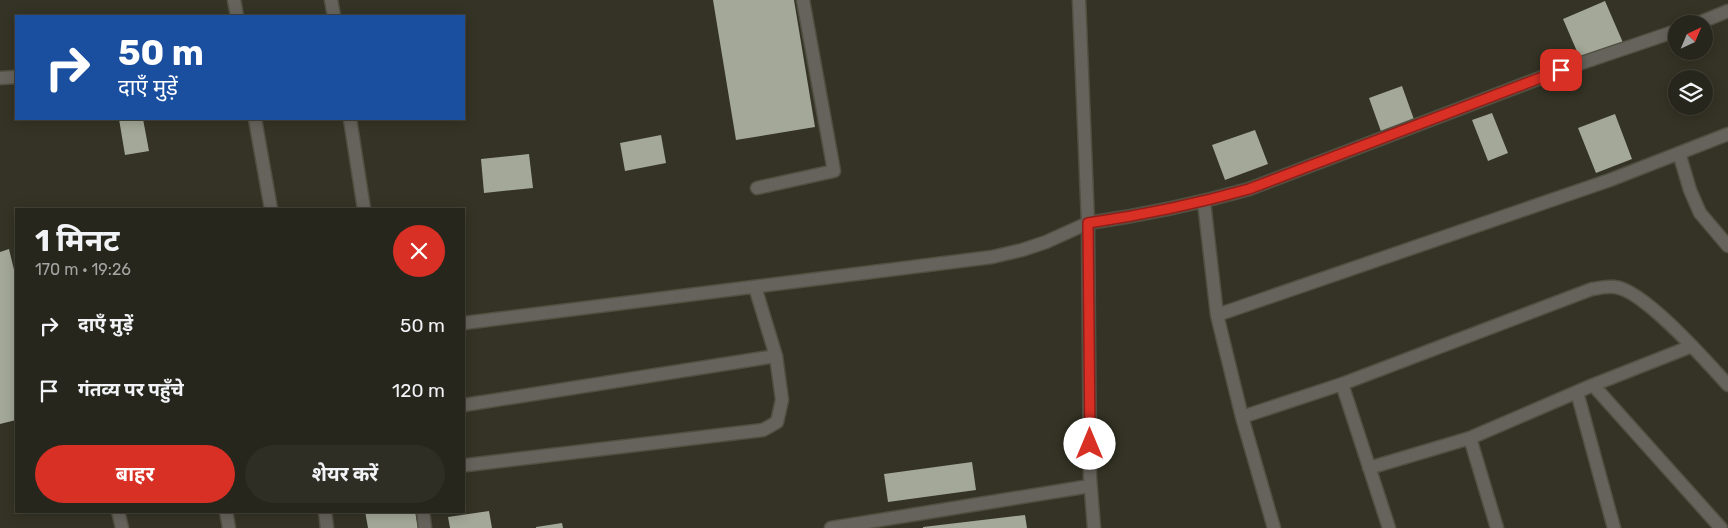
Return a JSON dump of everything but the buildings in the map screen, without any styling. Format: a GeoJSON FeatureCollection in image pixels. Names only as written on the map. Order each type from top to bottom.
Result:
{"type":"FeatureCollection","features":[{"type":"Feature","properties":{"kind":"street"},"geometry":{"type":"LineString","coordinates":[[234,0],[237,15]]}},
{"type":"Feature","properties":{"kind":"street"},"geometry":{"type":"LineString","coordinates":[[331,0],[334,15]]}},
{"type":"Feature","properties":{"kind":"street"},"geometry":{"type":"LineString","coordinates":[[757,188],[834,171],[803,0]]}},
{"type":"Feature","properties":{"kind":"street"},"geometry":{"type":"LineString","coordinates":[[1080,0],[1088,223],[1090,486],[1094,528]]}},
{"type":"Feature","properties":{"kind":"street"},"geometry":{"type":"LineString","coordinates":[[1713,17],[1728,11]]}},
{"type":"Feature","properties":{"kind":"street"},"geometry":{"type":"LineString","coordinates":[[465,324],[992,257],[1022,250],[1046,242],[1088,223],[1139,216],[1204,202],[1249,189],[1552,74],[1668,33]]}},
{"type":"Feature","properties":{"kind":"street"},"geometry":{"type":"LineString","coordinates":[[0,78],[15,77]]}},
{"type":"Feature","properties":{"kind":"street"},"geometry":{"type":"LineString","coordinates":[[255,120],[271,208]]}},
{"type":"Feature","properties":{"kind":"street"},"geometry":{"type":"LineString","coordinates":[[350,120],[364,208]]}},
{"type":"Feature","properties":{"kind":"street"},"geometry":{"type":"LineString","coordinates":[[1217,315],[1610,180],[1728,134]]}},
{"type":"Feature","properties":{"kind":"street"},"geometry":{"type":"LineString","coordinates":[[1679,153],[1690,190],[1700,213],[1728,246]]}},
{"type":"Feature","properties":{"kind":"street"},"geometry":{"type":"LineString","coordinates":[[1204,202],[1217,315],[1242,417],[1274,528]]}},
{"type":"Feature","properties":{"kind":"street"},"geometry":{"type":"LineString","coordinates":[[1242,417],[1342,384],[1592,289],[1615,286],[1641,299],[1692,346],[1728,385]]}},
{"type":"Feature","properties":{"kind":"street"},"geometry":{"type":"LineString","coordinates":[[467,465],[763,430],[777,422],[782,400],[776,356],[755,287]]}},
{"type":"Feature","properties":{"kind":"street"},"geometry":{"type":"LineString","coordinates":[[1369,468],[1470,438],[1593,385],[1692,346]]}},
{"type":"Feature","properties":{"kind":"street"},"geometry":{"type":"LineString","coordinates":[[465,405],[776,356]]}},
{"type":"Feature","properties":{"kind":"street"},"geometry":{"type":"LineString","coordinates":[[1342,384],[1389,528]]}},
{"type":"Feature","properties":{"kind":"street"},"geometry":{"type":"LineString","coordinates":[[1593,385],[1721,528]]}},
{"type":"Feature","properties":{"kind":"street"},"geometry":{"type":"LineString","coordinates":[[1577,392],[1614,528]]}},
{"type":"Feature","properties":{"kind":"street"},"geometry":{"type":"LineString","coordinates":[[1470,438],[1497,528]]}},
{"type":"Feature","properties":{"kind":"street"},"geometry":{"type":"LineString","coordinates":[[831,528],[1090,486]]}},
{"type":"Feature","properties":{"kind":"street"},"geometry":{"type":"LineString","coordinates":[[118,513],[122,528]]}},
{"type":"Feature","properties":{"kind":"street"},"geometry":{"type":"LineString","coordinates":[[226,513],[229,528]]}},
{"type":"Feature","properties":{"kind":"street"},"geometry":{"type":"LineString","coordinates":[[325,513],[327,528]]}},
{"type":"Feature","properties":{"kind":"street"},"geometry":{"type":"LineString","coordinates":[[423,513],[425,528]]}},
{"type":"Feature","properties":{"kind":"route"},"geometry":{"type":"LineString","coordinates":[[1090,444],[1088,223],[1139,216],[1204,202],[1249,189],[1561,70]]}}]}
